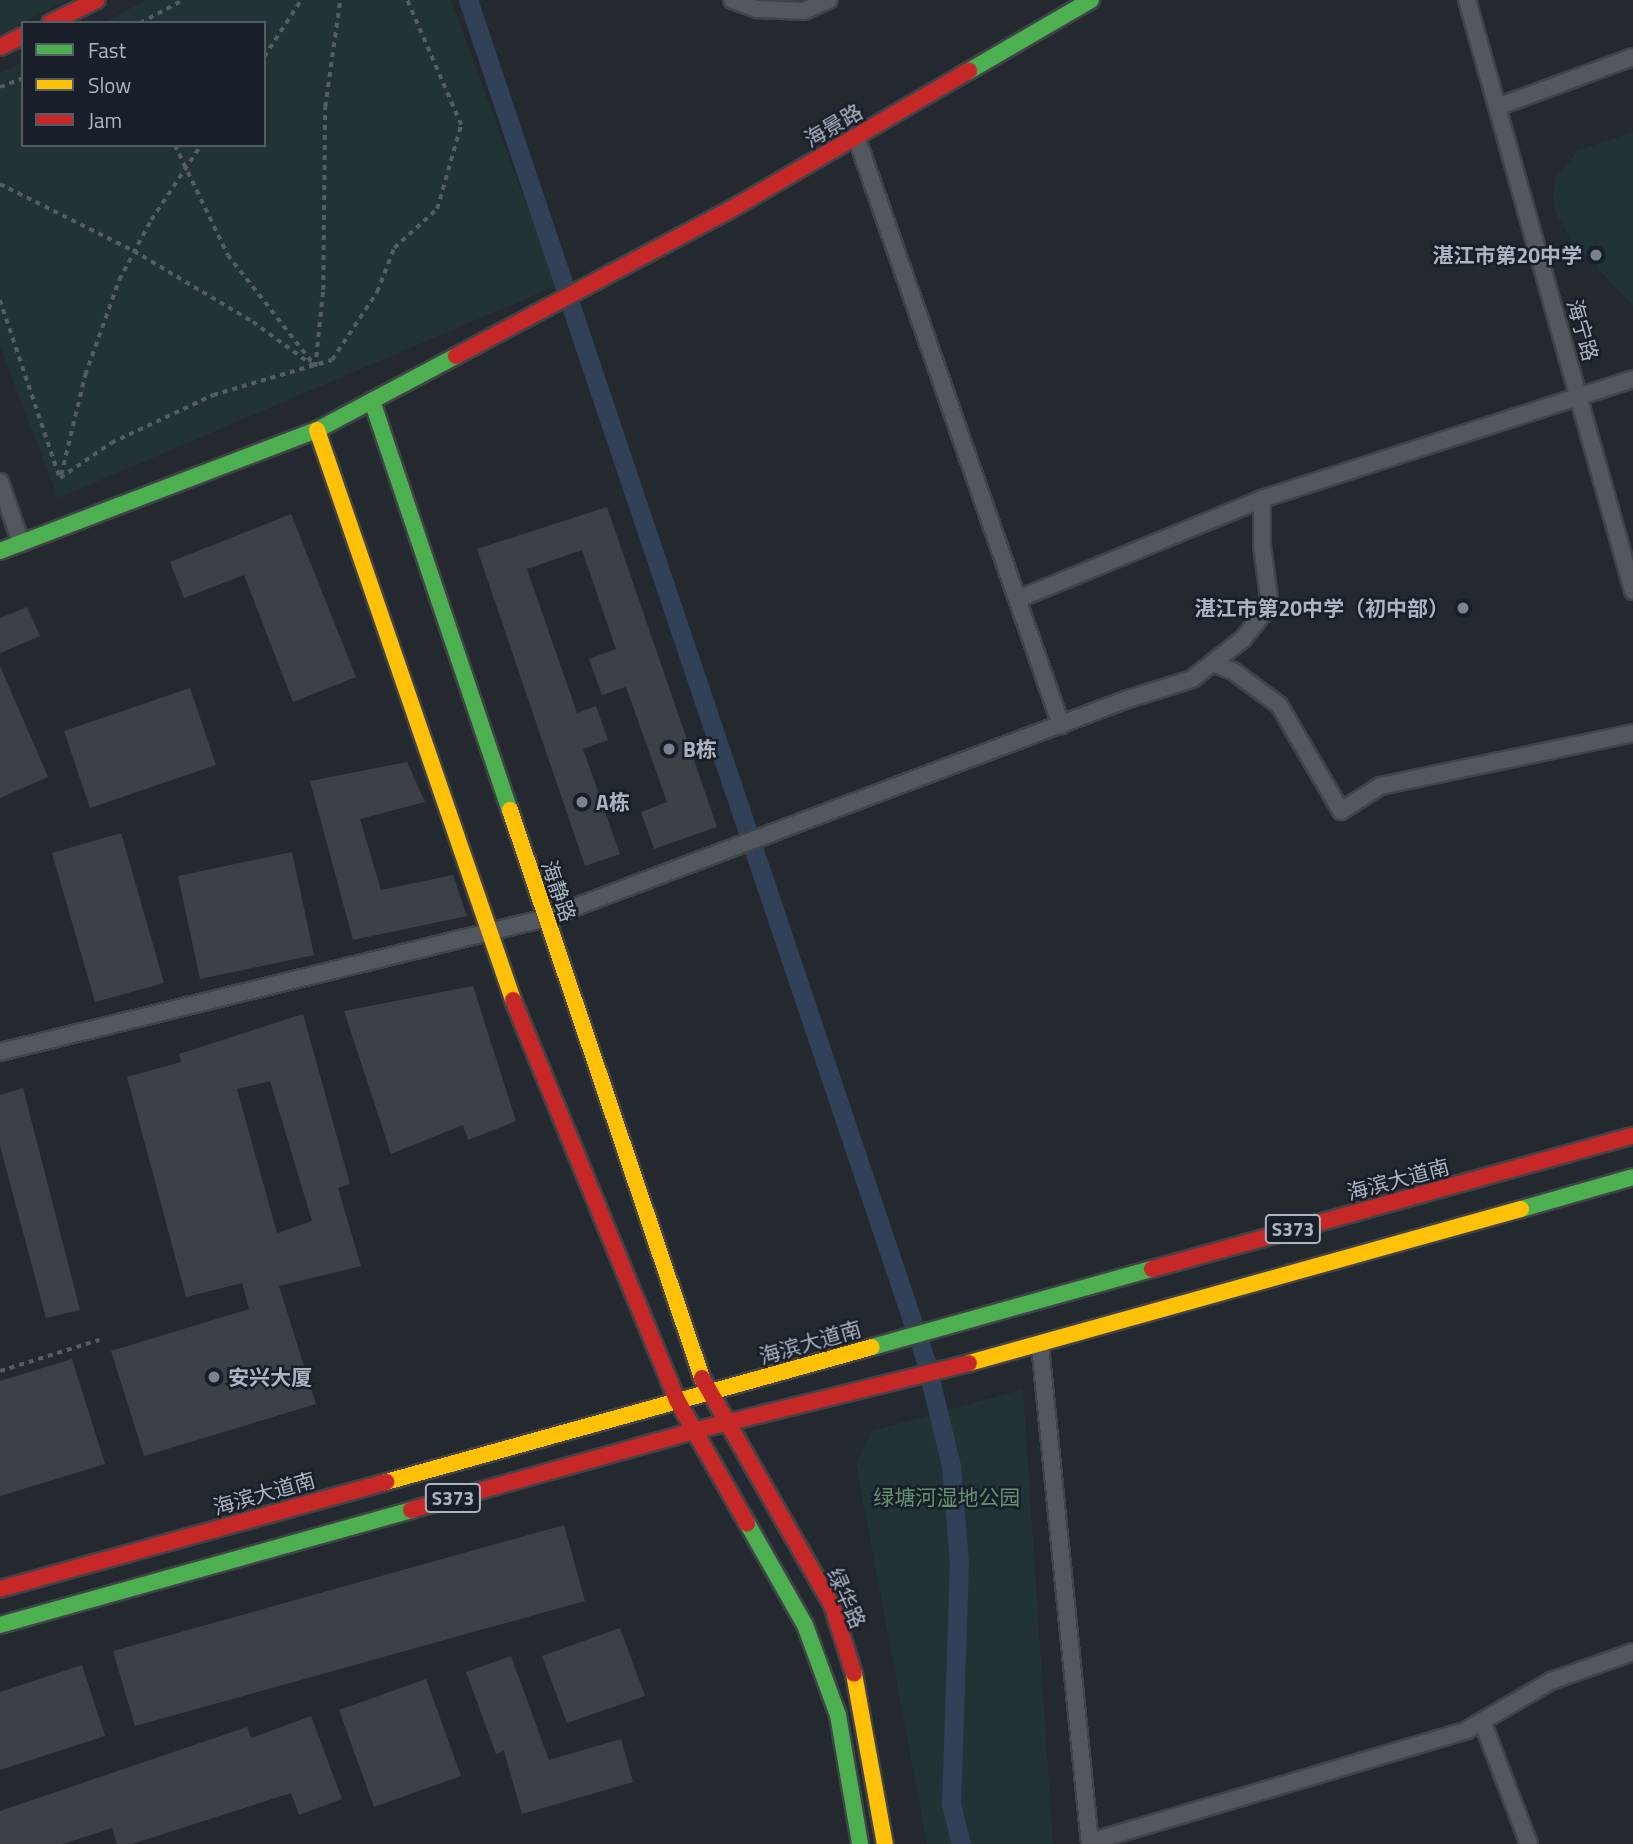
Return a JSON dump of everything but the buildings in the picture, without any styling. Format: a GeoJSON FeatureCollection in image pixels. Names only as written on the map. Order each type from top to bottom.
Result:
{"type":"FeatureCollection","features":[{"type":"Feature","properties":{"kind":"main road"},"geometry":{"type":"LineString","coordinates":[[54,21],[97,0]]}},
{"type":"Feature","properties":{"kind":"main road","name":"海景路"},"geometry":{"type":"LineString","coordinates":[[0,551],[317,430],[595,283],[1091,0]]}},
{"type":"Feature","properties":{"kind":"main road"},"geometry":{"type":"LineString","coordinates":[[0,47],[21,37]]}},
{"type":"Feature","properties":{"kind":"main road","name":"海静路"},"geometry":{"type":"LineString","coordinates":[[372,401],[707,1393]]}},
{"type":"Feature","properties":{"kind":"main road"},"geometry":{"type":"LineString","coordinates":[[317,430],[487,933],[677,1400],[697,1430],[805,1625],[838,1715],[860,1844]]}},
{"type":"Feature","properties":{"kind":"main road","name":"海滨大道南"},"geometry":{"type":"LineString","coordinates":[[0,1589],[954,1322],[1633,1136]]}},
{"type":"Feature","properties":{"kind":"main road","name":"S373"},"geometry":{"type":"LineString","coordinates":[[0,1625],[697,1430],[1040,1345],[1633,1177]]}},
{"type":"Feature","properties":{"kind":"main road","name":"绿华路"},"geometry":{"type":"LineString","coordinates":[[707,1393],[730,1422],[832,1605],[854,1675],[885,1844]]}},
{"type":"Feature","properties":{"kind":"street"},"geometry":{"type":"LineString","coordinates":[[732,0],[757,9],[804,10],[829,0]]}},
{"type":"Feature","properties":{"kind":"street","name":"海宁路"},"geometry":{"type":"LineString","coordinates":[[1467,0],[1633,591]]}},
{"type":"Feature","properties":{"kind":"street"},"geometry":{"type":"LineString","coordinates":[[1497,108],[1633,57]]}},
{"type":"Feature","properties":{"kind":"street"},"geometry":{"type":"LineString","coordinates":[[856,136],[1061,725]]}},
{"type":"Feature","properties":{"kind":"street"},"geometry":{"type":"LineString","coordinates":[[1018,599],[1262,499],[1633,379]]}},
{"type":"Feature","properties":{"kind":"street"},"geometry":{"type":"LineString","coordinates":[[0,482],[21,543]]}},
{"type":"Feature","properties":{"kind":"street"},"geometry":{"type":"LineString","coordinates":[[0,1052],[546,918],[1061,725],[1192,679],[1243,639],[1270,605],[1262,547],[1262,499]]}},
{"type":"Feature","properties":{"kind":"street"},"geometry":{"type":"LineString","coordinates":[[1212,663],[1233,671],[1279,705],[1341,811],[1380,786],[1633,733]]}},
{"type":"Feature","properties":{"kind":"street"},"geometry":{"type":"LineString","coordinates":[[1040,1345],[1090,1843],[1467,1730],[1551,1681],[1633,1652]]}},
{"type":"Feature","properties":{"kind":"street"},"geometry":{"type":"LineString","coordinates":[[1482,1721],[1529,1844]]}},
{"type":"Feature","properties":{"kind":"path"},"geometry":{"type":"LineString","coordinates":[[144,21],[183,0]]}},
{"type":"Feature","properties":{"kind":"path"},"geometry":{"type":"LineString","coordinates":[[266,54],[301,0]]}},
{"type":"Feature","properties":{"kind":"path"},"geometry":{"type":"LineString","coordinates":[[315,367],[323,290],[325,107],[340,0]]}},
{"type":"Feature","properties":{"kind":"path"},"geometry":{"type":"LineString","coordinates":[[60,478],[111,443],[213,395],[315,367],[331,360],[339,349],[377,292],[394,248],[437,209],[461,125],[407,0]]}},
{"type":"Feature","properties":{"kind":"path"},"geometry":{"type":"LineString","coordinates":[[0,86],[21,79]]}},
{"type":"Feature","properties":{"kind":"path"},"geometry":{"type":"LineString","coordinates":[[175,147],[188,166],[228,255],[315,367]]}},
{"type":"Feature","properties":{"kind":"path"},"geometry":{"type":"LineString","coordinates":[[60,478],[85,376],[119,280],[134,251],[200,147]]}},
{"type":"Feature","properties":{"kind":"path"},"geometry":{"type":"LineString","coordinates":[[0,184],[134,251],[253,322],[315,367]]}},
{"type":"Feature","properties":{"kind":"path"},"geometry":{"type":"LineString","coordinates":[[0,300],[60,478]]}},
{"type":"Feature","properties":{"kind":"path"},"geometry":{"type":"LineString","coordinates":[[0,1371],[99,1340]]}},
{"type":"Feature","properties":{"kind":"green space"},"geometry":{"type":"Polygon","coordinates":[[[0,0],[68,0],[21,21],[21,24],[0,34],[0,0]]]}},
{"type":"Feature","properties":{"kind":"green space"},"geometry":{"type":"Polygon","coordinates":[[[147,0],[451,0],[556,286],[58,498],[0,347],[0,73],[21,63],[21,147],[266,147],[266,21],[106,21],[147,0]]]}},
{"type":"Feature","properties":{"kind":"green space"},"geometry":{"type":"Polygon","coordinates":[[[1633,132],[1633,306],[1573,242],[1554,210],[1553,194],[1555,178],[1579,150],[1633,132]]]}},
{"type":"Feature","properties":{"kind":"green space","name":"绿塘河湿地公园"},"geometry":{"type":"Polygon","coordinates":[[[1023,1389],[1053,1844],[927,1844],[856,1463],[872,1431],[1023,1389]]]}},
{"type":"Feature","properties":{"kind":"waterway"},"geometry":{"type":"LineString","coordinates":[[468,0],[926,1362],[951,1466],[959,1563],[951,1804],[961,1844]]}},
{"type":"Feature","properties":{"kind":"traffic: fast"},"geometry":{"type":"LineString","coordinates":[[969,71],[1091,0]]}},
{"type":"Feature","properties":{"kind":"traffic: fast"},"geometry":{"type":"LineString","coordinates":[[0,551],[317,430],[456,356]]}},
{"type":"Feature","properties":{"kind":"traffic: fast"},"geometry":{"type":"LineString","coordinates":[[372,401],[510,810]]}},
{"type":"Feature","properties":{"kind":"traffic: fast"},"geometry":{"type":"LineString","coordinates":[[1521,1209],[1633,1177]]}},
{"type":"Feature","properties":{"kind":"traffic: fast"},"geometry":{"type":"LineString","coordinates":[[872,1347],[1152,1269]]}},
{"type":"Feature","properties":{"kind":"traffic: fast"},"geometry":{"type":"LineString","coordinates":[[0,1625],[411,1510]]}},
{"type":"Feature","properties":{"kind":"traffic: fast"},"geometry":{"type":"LineString","coordinates":[[747,1523],[805,1625],[838,1715],[860,1844]]}},
{"type":"Feature","properties":{"kind":"traffic: slow"},"geometry":{"type":"LineString","coordinates":[[317,430],[513,1000]]}},
{"type":"Feature","properties":{"kind":"traffic: slow"},"geometry":{"type":"LineString","coordinates":[[510,810],[702,1378]]}},
{"type":"Feature","properties":{"kind":"traffic: slow"},"geometry":{"type":"LineString","coordinates":[[969,1363],[1521,1209]]}},
{"type":"Feature","properties":{"kind":"traffic: slow"},"geometry":{"type":"LineString","coordinates":[[386,1482],[872,1347]]}},
{"type":"Feature","properties":{"kind":"traffic: slow"},"geometry":{"type":"LineString","coordinates":[[854,1674],[885,1844]]}},
{"type":"Feature","properties":{"kind":"traffic: jam"},"geometry":{"type":"LineString","coordinates":[[54,21],[97,0]]}},
{"type":"Feature","properties":{"kind":"traffic: jam"},"geometry":{"type":"LineString","coordinates":[[0,47],[21,37]]}},
{"type":"Feature","properties":{"kind":"traffic: jam"},"geometry":{"type":"LineString","coordinates":[[456,356],[728,211],[969,71]]}},
{"type":"Feature","properties":{"kind":"traffic: jam"},"geometry":{"type":"LineString","coordinates":[[513,1000],[677,1400],[747,1523]]}},
{"type":"Feature","properties":{"kind":"traffic: jam"},"geometry":{"type":"LineString","coordinates":[[1152,1269],[1633,1136]]}},
{"type":"Feature","properties":{"kind":"traffic: jam"},"geometry":{"type":"LineString","coordinates":[[411,1510],[697,1430],[969,1363]]}},
{"type":"Feature","properties":{"kind":"traffic: jam"},"geometry":{"type":"LineString","coordinates":[[702,1378],[832,1605],[854,1674]]}},
{"type":"Feature","properties":{"kind":"traffic: jam"},"geometry":{"type":"LineString","coordinates":[[0,1589],[386,1482]]}},
{"type":"Feature","properties":{"kind":"place","name":"湛江市第20中学"},"geometry":{"type":"Point","coordinates":[1596,255]}},
{"type":"Feature","properties":{"kind":"place","name":"湛江市第20中学（初中部）"},"geometry":{"type":"Point","coordinates":[1463,608]}},
{"type":"Feature","properties":{"kind":"place","name":"B栋"},"geometry":{"type":"Point","coordinates":[669,749]}},
{"type":"Feature","properties":{"kind":"place","name":"A栋"},"geometry":{"type":"Point","coordinates":[582,802]}},
{"type":"Feature","properties":{"kind":"place","name":"安兴大厦"},"geometry":{"type":"Point","coordinates":[214,1377]}}]}
